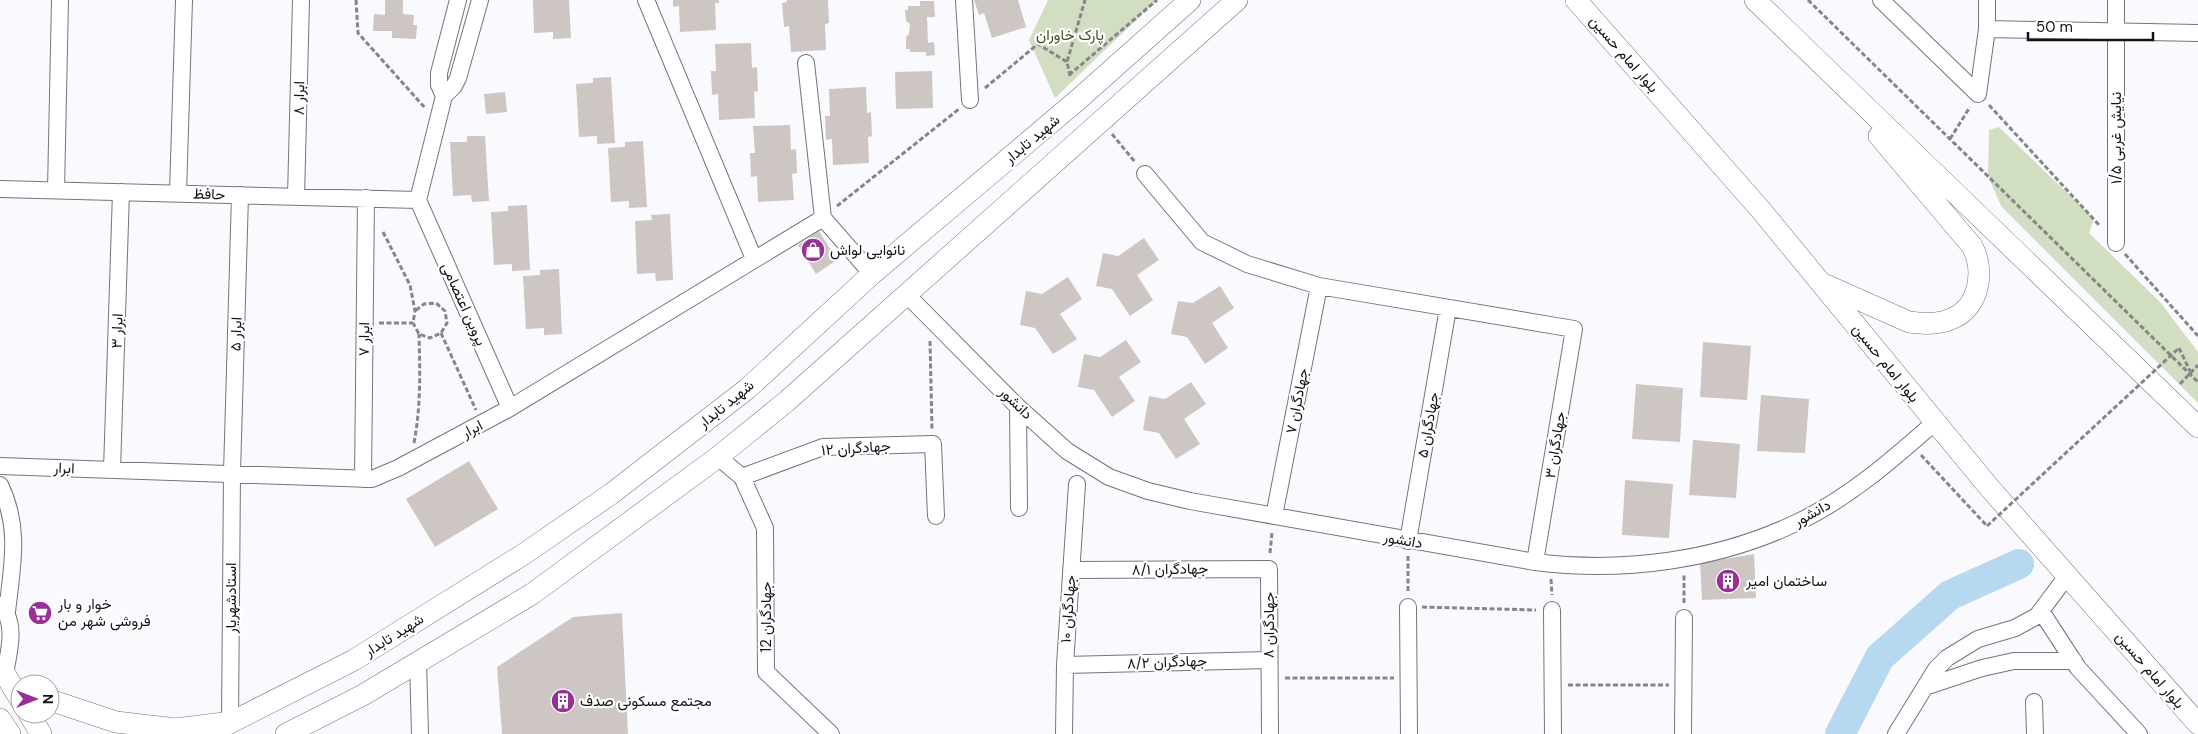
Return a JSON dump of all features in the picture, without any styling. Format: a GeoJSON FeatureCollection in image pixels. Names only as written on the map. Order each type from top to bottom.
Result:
{"type":"FeatureCollection","features":[{"type":"Feature","properties":{"kind":"main road","name":"شهید تابدار"},"geometry":{"type":"LineString","coordinates":[[208,734],[354,660],[524,554],[603,499],[747,389],[872,274],[1080,98],[1190,0]]}},
{"type":"Feature","properties":{"kind":"main road","name":"شهید تابدار"},"geometry":{"type":"LineString","coordinates":[[286,734],[362,695],[532,594],[718,457],[768,417],[907,295],[1237,0]]}},
{"type":"Feature","properties":{"kind":"main road","name":"بلوار امام حسین"},"geometry":{"type":"LineString","coordinates":[[1576,0],[1760,209],[1935,422],[2067,576],[2198,724]]}},
{"type":"Feature","properties":{"kind":"main road"},"geometry":{"type":"LineString","coordinates":[[1755,0],[2198,427]]}},
{"type":"Feature","properties":{"kind":"main road"},"geometry":{"type":"LineString","coordinates":[[1803,47],[1972,246],[1980,265],[1977,289],[1967,308],[1953,319],[1932,324],[1909,322],[1821,283]]}},
{"type":"Feature","properties":{"kind":"main road"},"geometry":{"type":"LineString","coordinates":[[1080,98],[1101,120]]}},
{"type":"Feature","properties":{"kind":"main road"},"geometry":{"type":"LineString","coordinates":[[60,703],[116,722],[176,729],[230,723]]}},
{"type":"Feature","properties":{"kind":"main road"},"geometry":{"type":"LineString","coordinates":[[0,719],[10,734]]}},
{"type":"Feature","properties":{"kind":"street"},"geometry":{"type":"LineString","coordinates":[[56,190],[60,0]]}},
{"type":"Feature","properties":{"kind":"street"},"geometry":{"type":"LineString","coordinates":[[178,193],[184,0]]}},
{"type":"Feature","properties":{"kind":"street","name":"ابرار ۸"},"geometry":{"type":"LineString","coordinates":[[296,197],[301,0]]}},
{"type":"Feature","properties":{"kind":"street"},"geometry":{"type":"LineString","coordinates":[[444,96],[439,85],[439,72],[458,0]]}},
{"type":"Feature","properties":{"kind":"street"},"geometry":{"type":"LineString","coordinates":[[418,200],[444,96],[454,86],[458,78],[480,0]]}},
{"type":"Feature","properties":{"kind":"street"},"geometry":{"type":"LineString","coordinates":[[646,0],[754,259]]}},
{"type":"Feature","properties":{"kind":"street"},"geometry":{"type":"LineString","coordinates":[[964,0],[970,100]]}},
{"type":"Feature","properties":{"kind":"street"},"geometry":{"type":"LineString","coordinates":[[1881,0],[1978,94]]}},
{"type":"Feature","properties":{"kind":"street"},"geometry":{"type":"LineString","coordinates":[[1978,94],[1987,30],[1987,0]]}},
{"type":"Feature","properties":{"kind":"street","name":"نیایش غربی ۱/۵"},"geometry":{"type":"LineString","coordinates":[[2116,0],[2116,243]]}},
{"type":"Feature","properties":{"kind":"street"},"geometry":{"type":"LineString","coordinates":[[1987,30],[2116,34],[2198,33]]}},
{"type":"Feature","properties":{"kind":"street"},"geometry":{"type":"LineString","coordinates":[[806,63],[823,218],[872,274]]}},
{"type":"Feature","properties":{"kind":"street"},"geometry":{"type":"LineString","coordinates":[[1145,174],[1202,242],[1247,264],[1319,286],[1448,308]]}},
{"type":"Feature","properties":{"kind":"street","name":"حافظ"},"geometry":{"type":"LineString","coordinates":[[0,189],[418,200]]}},
{"type":"Feature","properties":{"kind":"street","name":"ابرار ۳"},"geometry":{"type":"LineString","coordinates":[[112,470],[121,192]]}},
{"type":"Feature","properties":{"kind":"street","name":"ابرار ۵"},"geometry":{"type":"LineString","coordinates":[[232,473],[240,195]]}},
{"type":"Feature","properties":{"kind":"street","name":"ابرار ۷"},"geometry":{"type":"LineString","coordinates":[[362,479],[366,198]]}},
{"type":"Feature","properties":{"kind":"street","name":"پروین اعتصامی"},"geometry":{"type":"LineString","coordinates":[[418,200],[510,408]]}},
{"type":"Feature","properties":{"kind":"street","name":"ابرار"},"geometry":{"type":"LineString","coordinates":[[0,466],[372,479],[401,467],[510,408],[823,218]]}},
{"type":"Feature","properties":{"kind":"street","name":"جهادگران ۷"},"geometry":{"type":"LineString","coordinates":[[1274,516],[1319,286]]}},
{"type":"Feature","properties":{"kind":"street","name":"دانشور"},"geometry":{"type":"LineString","coordinates":[[907,295],[1018,407],[1067,451],[1110,476],[1148,491],[1190,501],[1408,541],[1543,563],[1619,566],[1684,558],[1744,542],[1798,522],[1853,490],[1935,422]]}},
{"type":"Feature","properties":{"kind":"street","name":"جهادگران ۳"},"geometry":{"type":"LineString","coordinates":[[1448,308],[1574,329],[1543,563]]}},
{"type":"Feature","properties":{"kind":"street","name":"جهادگران ۵"},"geometry":{"type":"LineString","coordinates":[[1408,541],[1448,308]]}},
{"type":"Feature","properties":{"kind":"street"},"geometry":{"type":"LineString","coordinates":[[1018,407],[1019,508]]}},
{"type":"Feature","properties":{"kind":"street"},"geometry":{"type":"LineString","coordinates":[[933,444],[936,516]]}},
{"type":"Feature","properties":{"kind":"street","name":"جهادگران ۱۲"},"geometry":{"type":"LineString","coordinates":[[742,477],[823,448],[933,444]]}},
{"type":"Feature","properties":{"kind":"street"},"geometry":{"type":"LineString","coordinates":[[718,457],[742,477]]}},
{"type":"Feature","properties":{"kind":"street","name":"استادشهریار"},"geometry":{"type":"LineString","coordinates":[[230,723],[232,473]]}},
{"type":"Feature","properties":{"kind":"street","name":"جهادگران 12"},"geometry":{"type":"LineString","coordinates":[[742,477],[766,528],[766,672],[831,734]]}},
{"type":"Feature","properties":{"kind":"street","name":"جهادگران ۱۰"},"geometry":{"type":"LineString","coordinates":[[1064,734],[1065,665],[1077,484]]}},
{"type":"Feature","properties":{"kind":"street"},"geometry":{"type":"LineString","coordinates":[[0,485],[9,504],[14,525],[14,550],[3,608],[12,628],[8,675]]}},
{"type":"Feature","properties":{"kind":"street","name":"جهادگران ۸/۱"},"geometry":{"type":"LineString","coordinates":[[1071,570],[1269,568]]}},
{"type":"Feature","properties":{"kind":"street","name":"جهادگران ۸"},"geometry":{"type":"LineString","coordinates":[[1269,568],[1270,734]]}},
{"type":"Feature","properties":{"kind":"street"},"geometry":{"type":"LineString","coordinates":[[1896,734],[1940,664],[1955,652],[1990,634],[2015,628],[2036,616],[2067,576]]}},
{"type":"Feature","properties":{"kind":"street"},"geometry":{"type":"LineString","coordinates":[[1408,607],[1409,734]]}},
{"type":"Feature","properties":{"kind":"street"},"geometry":{"type":"LineString","coordinates":[[1552,610],[1553,734]]}},
{"type":"Feature","properties":{"kind":"street"},"geometry":{"type":"LineString","coordinates":[[2041,610],[2074,661],[2139,734]]}},
{"type":"Feature","properties":{"kind":"street"},"geometry":{"type":"LineString","coordinates":[[1683,734],[1684,618]]}},
{"type":"Feature","properties":{"kind":"street","name":"جهادگران ۸/۲"},"geometry":{"type":"LineString","coordinates":[[1065,665],[1269,660]]}},
{"type":"Feature","properties":{"kind":"street"},"geometry":{"type":"LineString","coordinates":[[1925,687],[1982,668],[2014,660],[2074,661]]}},
{"type":"Feature","properties":{"kind":"street"},"geometry":{"type":"LineString","coordinates":[[418,662],[420,734]]}},
{"type":"Feature","properties":{"kind":"street"},"geometry":{"type":"LineString","coordinates":[[2034,702],[2035,734]]}},
{"type":"Feature","properties":{"kind":"path"},"geometry":{"type":"LineString","coordinates":[[356,0],[358,33],[438,122]]}},
{"type":"Feature","properties":{"kind":"path"},"geometry":{"type":"LineString","coordinates":[[1080,98],[1069,75],[1067,62],[1085,0]]}},
{"type":"Feature","properties":{"kind":"path"},"geometry":{"type":"LineString","coordinates":[[1069,75],[1157,0]]}},
{"type":"Feature","properties":{"kind":"path"},"geometry":{"type":"LineString","coordinates":[[1808,0],[2198,382]]}},
{"type":"Feature","properties":{"kind":"path"},"geometry":{"type":"LineString","coordinates":[[823,218],[1038,44],[1067,62]]}},
{"type":"Feature","properties":{"kind":"path"},"geometry":{"type":"LineString","coordinates":[[1950,139],[1978,94],[2116,243],[2198,336]]}},
{"type":"Feature","properties":{"kind":"path"},"geometry":{"type":"LineString","coordinates":[[1101,120],[1145,174]]}},
{"type":"Feature","properties":{"kind":"path"},"geometry":{"type":"LineString","coordinates":[[379,225],[410,285],[415,312],[413,323],[419,334],[418,422],[413,449],[401,467]]}},
{"type":"Feature","properties":{"kind":"path"},"geometry":{"type":"LineString","coordinates":[[415,312],[424,304],[436,304],[445,311],[447,323],[441,333],[430,338],[419,334]]}},
{"type":"Feature","properties":{"kind":"path"},"geometry":{"type":"LineString","coordinates":[[929,317],[933,444]]}},
{"type":"Feature","properties":{"kind":"path"},"geometry":{"type":"LineString","coordinates":[[364,323],[413,323]]}},
{"type":"Feature","properties":{"kind":"path"},"geometry":{"type":"LineString","coordinates":[[441,333],[482,424]]}},
{"type":"Feature","properties":{"kind":"path"},"geometry":{"type":"LineString","coordinates":[[1911,443],[1987,526],[2179,348],[2191,374]]}},
{"type":"Feature","properties":{"kind":"path"},"geometry":{"type":"LineString","coordinates":[[2191,374],[2198,366]]}},
{"type":"Feature","properties":{"kind":"path"},"geometry":{"type":"LineString","coordinates":[[1269,568],[1274,516]]}},
{"type":"Feature","properties":{"kind":"path"},"geometry":{"type":"LineString","coordinates":[[1408,541],[1408,607],[1552,610],[1543,563]]}},
{"type":"Feature","properties":{"kind":"path"},"geometry":{"type":"LineString","coordinates":[[1684,558],[1684,618]]}},
{"type":"Feature","properties":{"kind":"path"},"geometry":{"type":"LineString","coordinates":[[1269,678],[1408,678]]}},
{"type":"Feature","properties":{"kind":"path"},"geometry":{"type":"LineString","coordinates":[[1552,685],[1683,685]]}},
{"type":"Feature","properties":{"kind":"green space","name":"پارک خاوران"},"geometry":{"type":"Polygon","coordinates":[[[1048,0],[1157,0],[1055,98],[1029,40],[1048,0]]]}},
{"type":"Feature","properties":{"kind":"green space"},"geometry":{"type":"Polygon","coordinates":[[[1999,127],[2094,219],[2089,233],[2161,303],[2198,352],[2198,403],[2001,206],[1988,176],[1989,130],[1999,127]]]}},
{"type":"Feature","properties":{"kind":"building"},"geometry":{"type":"Polygon","coordinates":[[[385,0],[403,0],[403,14],[414,15],[413,25],[417,25],[416,39],[392,38],[392,31],[373,31],[374,14],[385,15],[385,0]]]}},
{"type":"Feature","properties":{"kind":"building"},"geometry":{"type":"Polygon","coordinates":[[[533,0],[569,0],[571,38],[553,39],[553,32],[534,33],[533,0]]]}},
{"type":"Feature","properties":{"kind":"building"},"geometry":{"type":"Polygon","coordinates":[[[673,0],[719,0],[719,3],[715,3],[716,30],[680,32],[679,6],[673,7],[673,0]]]}},
{"type":"Feature","properties":{"kind":"building"},"geometry":{"type":"Polygon","coordinates":[[[787,0],[828,0],[829,23],[825,24],[826,50],[791,52],[789,26],[784,27],[782,3],[787,2],[787,0]]]}},
{"type":"Feature","properties":{"kind":"building"},"geometry":{"type":"Polygon","coordinates":[[[974,0],[1018,0],[1026,27],[992,38],[984,13],[979,15],[974,0]]]}},
{"type":"Feature","properties":{"kind":"building"},"geometry":{"type":"Polygon","coordinates":[[[920,1],[934,1],[935,17],[927,17],[928,43],[934,42],[935,55],[926,56],[926,52],[910,52],[910,49],[906,49],[906,37],[909,34],[910,24],[906,21],[905,10],[908,10],[908,6],[920,6],[920,1]]]}},
{"type":"Feature","properties":{"kind":"building"},"geometry":{"type":"Polygon","coordinates":[[[751,43],[752,68],[757,67],[758,91],[754,92],[755,118],[719,120],[718,94],[712,95],[711,71],[716,71],[715,44],[751,43]]]}},
{"type":"Feature","properties":{"kind":"building"},"geometry":{"type":"Polygon","coordinates":[[[932,71],[933,108],[896,109],[895,72],[932,71]]]}},
{"type":"Feature","properties":{"kind":"building"},"geometry":{"type":"Polygon","coordinates":[[[611,77],[615,143],[597,144],[597,136],[579,137],[576,84],[593,83],[593,78],[611,77]]]}},
{"type":"Feature","properties":{"kind":"building"},"geometry":{"type":"Polygon","coordinates":[[[866,87],[867,113],[871,112],[872,136],[868,137],[869,163],[833,165],[832,139],[826,140],[825,116],[830,116],[829,89],[866,87]]]}},
{"type":"Feature","properties":{"kind":"building"},"geometry":{"type":"Polygon","coordinates":[[[505,92],[507,112],[486,114],[484,94],[505,92]]]}},
{"type":"Feature","properties":{"kind":"building"},"geometry":{"type":"Polygon","coordinates":[[[790,125],[791,150],[796,149],[797,173],[792,174],[794,200],[758,202],[757,176],[751,177],[750,153],[755,153],[753,126],[790,125]]]}},
{"type":"Feature","properties":{"kind":"building"},"geometry":{"type":"Polygon","coordinates":[[[467,136],[485,136],[489,201],[472,202],[471,195],[453,196],[450,142],[467,142],[467,136]]]}},
{"type":"Feature","properties":{"kind":"building"},"geometry":{"type":"Polygon","coordinates":[[[643,141],[647,207],[629,208],[629,201],[611,202],[608,148],[625,147],[625,142],[643,141]]]}},
{"type":"Feature","properties":{"kind":"building"},"geometry":{"type":"Polygon","coordinates":[[[527,205],[530,270],[512,271],[512,264],[494,265],[491,212],[508,211],[508,206],[527,205]]]}},
{"type":"Feature","properties":{"kind":"building"},"geometry":{"type":"Polygon","coordinates":[[[670,214],[673,280],[656,281],[655,273],[637,274],[635,221],[652,220],[651,215],[670,214]]]}},
{"type":"Feature","properties":{"kind":"building"},"geometry":{"type":"Polygon","coordinates":[[[819,231],[837,260],[816,274],[798,245],[819,231]]]}},
{"type":"Feature","properties":{"kind":"building"},"geometry":{"type":"Polygon","coordinates":[[[1144,238],[1159,260],[1137,275],[1153,300],[1130,316],[1112,289],[1096,286],[1103,253],[1118,256],[1144,238]]]}},
{"type":"Feature","properties":{"kind":"building"},"geometry":{"type":"Polygon","coordinates":[[[559,269],[562,334],[544,335],[544,328],[526,329],[523,276],[540,275],[540,270],[559,269]]]}},
{"type":"Feature","properties":{"kind":"building"},"geometry":{"type":"Polygon","coordinates":[[[1068,277],[1082,299],[1060,314],[1077,339],[1053,354],[1035,328],[1020,325],[1026,291],[1042,294],[1068,277]]]}},
{"type":"Feature","properties":{"kind":"building"},"geometry":{"type":"Polygon","coordinates":[[[1220,286],[1234,308],[1212,323],[1228,348],[1205,364],[1187,337],[1171,334],[1178,301],[1193,303],[1220,286]]]}},
{"type":"Feature","properties":{"kind":"building"},"geometry":{"type":"Polygon","coordinates":[[[1126,340],[1141,362],[1119,377],[1135,401],[1112,417],[1094,390],[1078,387],[1084,354],[1100,357],[1126,340]]]}},
{"type":"Feature","properties":{"kind":"building"},"geometry":{"type":"Polygon","coordinates":[[[1703,342],[1751,346],[1747,400],[1700,397],[1703,342]]]}},
{"type":"Feature","properties":{"kind":"building"},"geometry":{"type":"Polygon","coordinates":[[[1191,382],[1206,404],[1184,419],[1200,444],[1176,459],[1159,433],[1143,430],[1149,396],[1165,399],[1191,382]]]}},
{"type":"Feature","properties":{"kind":"building"},"geometry":{"type":"Polygon","coordinates":[[[1636,384],[1683,388],[1680,442],[1632,439],[1636,384]]]}},
{"type":"Feature","properties":{"kind":"building"},"geometry":{"type":"Polygon","coordinates":[[[1761,395],[1809,399],[1805,453],[1757,451],[1761,395]]]}},
{"type":"Feature","properties":{"kind":"building"},"geometry":{"type":"Polygon","coordinates":[[[1693,440],[1740,444],[1736,498],[1689,495],[1693,440]]]}},
{"type":"Feature","properties":{"kind":"building"},"geometry":{"type":"Polygon","coordinates":[[[469,461],[498,509],[435,547],[406,499],[469,461]]]}},
{"type":"Feature","properties":{"kind":"building"},"geometry":{"type":"Polygon","coordinates":[[[1625,480],[1673,484],[1669,538],[1622,535],[1625,480]]]}},
{"type":"Feature","properties":{"kind":"building","name":"ساختمان امیر"},"geometry":{"type":"Polygon","coordinates":[[[1754,554],[1756,598],[1702,600],[1700,563],[1754,554]]]}},
{"type":"Feature","properties":{"kind":"building","name":"مجتمع مسکونی صدف"},"geometry":{"type":"Polygon","coordinates":[[[622,613],[628,734],[502,734],[497,667],[573,617],[622,613]]]}},
{"type":"Feature","properties":{"kind":"waterway"},"geometry":{"type":"LineString","coordinates":[[1840,734],[1880,657],[1950,595],[2019,564]]}},
{"type":"Feature","properties":{"kind":"place","name":"نانوایی لواش"},"geometry":{"type":"Point","coordinates":[813,250]}},
{"type":"Feature","properties":{"kind":"place","name":"ساختمان امیر"},"geometry":{"type":"Point","coordinates":[1728,581]}},
{"type":"Feature","properties":{"kind":"place","name":"خوار و بار فروشی شهر من"},"geometry":{"type":"Point","coordinates":[40,613]}},
{"type":"Feature","properties":{"kind":"place","name":"مجتمع مسکونی صدف"},"geometry":{"type":"Point","coordinates":[563,701]}}]}
